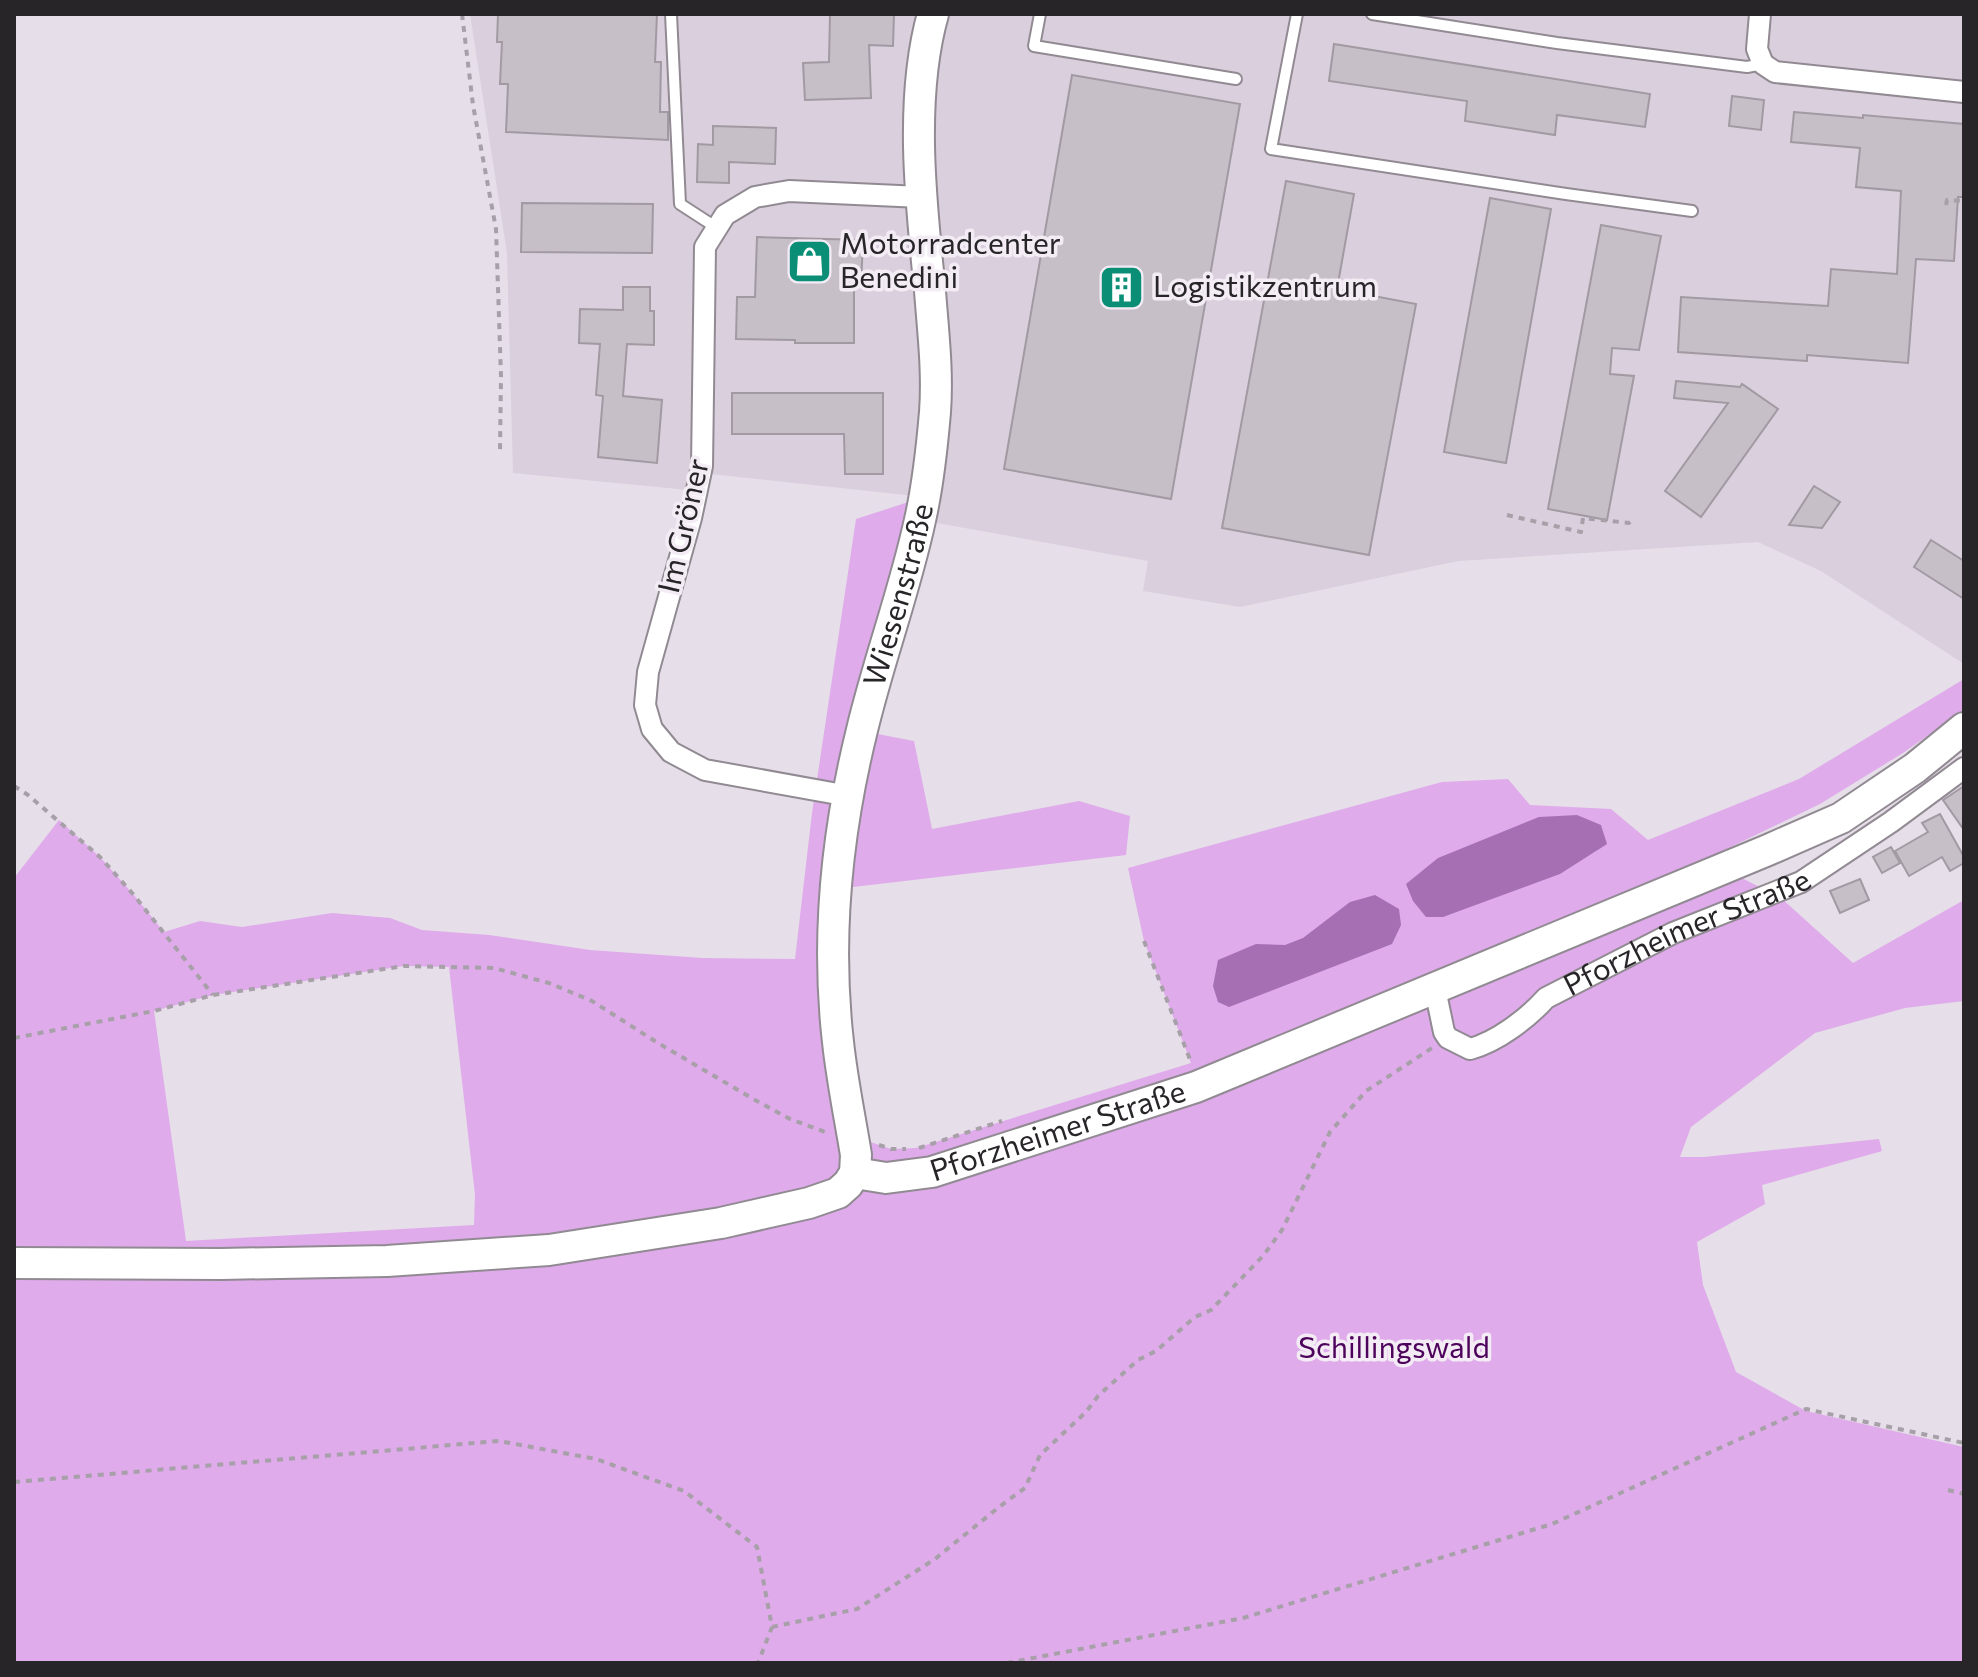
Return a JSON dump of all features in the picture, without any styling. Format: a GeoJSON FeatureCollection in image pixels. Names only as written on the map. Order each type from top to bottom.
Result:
{"type":"FeatureCollection","features":[{"type":"Feature","properties":{"kind":"street","name":"Wiesenstraße"},"geometry":{"type":"LineString","coordinates":[[855,1173],[856,1155],[837,1042],[834,961],[836,888],[862,731],[920,520],[935,410],[934,341],[921,197],[920,94],[933,14]]}},
{"type":"Feature","properties":{"kind":"street"},"geometry":{"type":"LineString","coordinates":[[1760,14],[1757,49],[1763,64],[1775,72],[1964,92]]}},
{"type":"Feature","properties":{"kind":"street"},"geometry":{"type":"LineString","coordinates":[[717,228],[725,215],[755,197],[789,191],[921,197]]}},
{"type":"Feature","properties":{"kind":"street","name":"Im Gröner"},"geometry":{"type":"LineString","coordinates":[[717,228],[705,247],[702,466],[691,518],[648,672],[645,705],[652,729],[671,752],[705,770],[849,796]]}},
{"type":"Feature","properties":{"kind":"street","name":"Pforzheimer Straße"},"geometry":{"type":"LineString","coordinates":[[855,1173],[886,1178],[932,1172],[1196,1087],[1841,818],[1915,768],[1964,728]]}},
{"type":"Feature","properties":{"kind":"street","name":"Pforzheimer Straße"},"geometry":{"type":"LineString","coordinates":[[1448,1038],[1470,1049],[1487,1045],[1532,1014],[1546,998],[1673,933],[1801,882],[1891,822],[1964,768]]}},
{"type":"Feature","properties":{"kind":"street"},"geometry":{"type":"LineString","coordinates":[[1435,989],[1448,1038]]}},
{"type":"Feature","properties":{"kind":"street"},"geometry":{"type":"LineString","coordinates":[[14,1263],[387,1261],[549,1250],[721,1223],[809,1203],[838,1193],[855,1173]]}},
{"type":"Feature","properties":{"kind":"lane"},"geometry":{"type":"LineString","coordinates":[[671,14],[680,204],[717,228]]}},
{"type":"Feature","properties":{"kind":"lane"},"geometry":{"type":"LineString","coordinates":[[1040,14],[1034,46],[1236,79]]}},
{"type":"Feature","properties":{"kind":"lane"},"geometry":{"type":"LineString","coordinates":[[1297,14],[1271,149],[1692,211]]}},
{"type":"Feature","properties":{"kind":"lane"},"geometry":{"type":"LineString","coordinates":[[1372,14],[1557,43],[1747,67],[1763,64]]}},
{"type":"Feature","properties":{"kind":"path"},"geometry":{"type":"LineString","coordinates":[[462,14],[473,105],[496,229],[500,451]]}},
{"type":"Feature","properties":{"kind":"path"},"geometry":{"type":"LineString","coordinates":[[1947,200],[1964,201]]}},
{"type":"Feature","properties":{"kind":"path"},"geometry":{"type":"LineString","coordinates":[[1507,515],[1581,532],[1583,518],[1629,523],[1634,519]]}},
{"type":"Feature","properties":{"kind":"path"},"geometry":{"type":"LineString","coordinates":[[14,786],[100,857],[213,995]]}},
{"type":"Feature","properties":{"kind":"path"},"geometry":{"type":"LineString","coordinates":[[1144,941],[1191,1063],[1196,1087]]}},
{"type":"Feature","properties":{"kind":"path"},"geometry":{"type":"LineString","coordinates":[[14,1038],[154,1011],[213,995],[404,966],[494,968],[549,983],[592,1001],[718,1079],[790,1119],[826,1133],[853,1136],[891,1149],[916,1148],[1004,1121]]}},
{"type":"Feature","properties":{"kind":"path"},"geometry":{"type":"LineString","coordinates":[[772,1627],[857,1609],[935,1559],[1025,1488],[1040,1455],[1086,1412],[1098,1396],[1138,1360],[1156,1351],[1195,1317],[1211,1310],[1263,1256],[1282,1230],[1330,1132],[1366,1091],[1448,1038]]}},
{"type":"Feature","properties":{"kind":"path"},"geometry":{"type":"LineString","coordinates":[[1007,1663],[1243,1618],[1552,1524],[1806,1409],[1964,1443]]}},
{"type":"Feature","properties":{"kind":"path"},"geometry":{"type":"LineString","coordinates":[[14,1482],[499,1441],[596,1459],[684,1491],[757,1547],[772,1627],[758,1663]]}},
{"type":"Feature","properties":{"kind":"path"},"geometry":{"type":"LineString","coordinates":[[1948,1490],[1964,1494]]}},
{"type":"Feature","properties":{"kind":"shaded area"},"geometry":{"type":"Polygon","coordinates":[[[470,14],[1964,14],[1964,664],[1821,571],[1758,542],[1458,561],[1240,607],[1143,591],[1148,561],[920,520],[924,497],[701,473],[699,491],[513,473],[507,253],[470,14]]]}},
{"type":"Feature","properties":{"kind":"shaded area"},"geometry":{"type":"Polygon","coordinates":[[[1577,815],[1601,825],[1607,844],[1560,874],[1443,917],[1426,917],[1413,901],[1406,884],[1438,858],[1539,817],[1577,815]]]}},
{"type":"Feature","properties":{"kind":"shaded area"},"geometry":{"type":"Polygon","coordinates":[[[1375,895],[1399,909],[1401,925],[1392,944],[1229,1007],[1218,1002],[1213,986],[1218,960],[1256,944],[1285,945],[1303,938],[1350,902],[1375,895]]]}},
{"type":"Feature","properties":{"kind":"green space","name":"Schillingswald"},"geometry":{"type":"Polygon","coordinates":[[[924,497],[862,731],[914,741],[932,829],[1079,801],[1130,816],[1126,855],[836,889],[853,1136],[891,1149],[916,1148],[1191,1063],[1144,941],[1128,868],[1442,782],[1508,779],[1530,805],[1611,809],[1648,840],[1799,779],[1964,679],[1964,710],[1903,753],[1820,804],[1447,984],[1736,875],[1781,898],[1853,963],[1964,900],[1964,1001],[1905,1008],[1815,1033],[1691,1127],[1680,1157],[1879,1139],[1882,1151],[1762,1185],[1765,1204],[1697,1242],[1703,1285],[1736,1372],[1806,1411],[1964,1447],[1964,1663],[14,1663],[14,878],[59,820],[100,857],[164,932],[200,921],[242,927],[332,913],[390,918],[422,930],[489,935],[590,950],[702,958],[795,959],[812,813],[856,519],[924,497]],[[404,966],[213,995],[154,1011],[186,1241],[474,1225],[475,1195],[449,967],[404,966]]]}},
{"type":"Feature","properties":{"kind":"building"},"geometry":{"type":"Polygon","coordinates":[[[498,14],[657,14],[655,62],[661,62],[660,112],[668,112],[668,140],[506,132],[508,84],[500,84],[502,42],[497,42],[498,14]]]}},
{"type":"Feature","properties":{"kind":"building"},"geometry":{"type":"Polygon","coordinates":[[[830,14],[894,14],[893,46],[869,45],[871,98],[805,100],[803,63],[829,62],[830,14]]]}},
{"type":"Feature","properties":{"kind":"building"},"geometry":{"type":"Polygon","coordinates":[[[1334,44],[1650,94],[1645,127],[1557,115],[1555,135],[1465,121],[1467,101],[1329,81],[1334,44]]]}},
{"type":"Feature","properties":{"kind":"building","name":"Logistikzentrum"},"geometry":{"type":"Polygon","coordinates":[[[1072,75],[1240,104],[1171,499],[1004,469],[1072,75]]]}},
{"type":"Feature","properties":{"kind":"building"},"geometry":{"type":"Polygon","coordinates":[[[1732,96],[1764,100],[1761,130],[1729,126],[1732,96]]]}},
{"type":"Feature","properties":{"kind":"building"},"geometry":{"type":"Polygon","coordinates":[[[1794,112],[1964,124],[1964,197],[1958,197],[1954,261],[1916,259],[1908,363],[1807,355],[1807,361],[1678,352],[1681,297],[1828,306],[1831,269],[1897,274],[1901,191],[1856,187],[1860,148],[1791,142],[1794,112]]]}},
{"type":"Feature","properties":{"kind":"building"},"geometry":{"type":"Polygon","coordinates":[[[713,126],[776,128],[775,164],[729,162],[729,183],[697,182],[698,144],[713,145],[713,126]]]}},
{"type":"Feature","properties":{"kind":"building"},"geometry":{"type":"Polygon","coordinates":[[[1286,181],[1354,194],[1337,289],[1416,304],[1369,555],[1222,528],[1286,181]]]}},
{"type":"Feature","properties":{"kind":"building"},"geometry":{"type":"Polygon","coordinates":[[[1490,198],[1551,209],[1506,463],[1444,452],[1490,198]]]}},
{"type":"Feature","properties":{"kind":"building"},"geometry":{"type":"Polygon","coordinates":[[[522,203],[653,204],[652,253],[521,252],[522,203]]]}},
{"type":"Feature","properties":{"kind":"building"},"geometry":{"type":"Polygon","coordinates":[[[1601,225],[1661,236],[1639,350],[1612,348],[1610,374],[1634,376],[1607,520],[1548,509],[1601,225]]]}},
{"type":"Feature","properties":{"kind":"building"},"geometry":{"type":"Polygon","coordinates":[[[757,237],[863,240],[861,286],[854,286],[854,343],[736,339],[737,297],[755,297],[757,237]]]}},
{"type":"Feature","properties":{"kind":"building"},"geometry":{"type":"Polygon","coordinates":[[[623,287],[650,287],[654,345],[627,344],[623,396],[662,400],[657,463],[598,457],[603,396],[596,395],[600,344],[579,343],[580,309],[623,310],[623,287]]]}},
{"type":"Feature","properties":{"kind":"building"},"geometry":{"type":"Polygon","coordinates":[[[1676,381],[1740,387],[1742,384],[1778,409],[1701,517],[1665,491],[1728,403],[1674,398],[1676,381]]]}},
{"type":"Feature","properties":{"kind":"building"},"geometry":{"type":"Polygon","coordinates":[[[732,393],[883,393],[883,474],[845,474],[844,434],[732,434],[732,393]]]}},
{"type":"Feature","properties":{"kind":"building"},"geometry":{"type":"Polygon","coordinates":[[[1814,486],[1840,502],[1822,528],[1789,525],[1814,486]]]}},
{"type":"Feature","properties":{"kind":"building"},"geometry":{"type":"Polygon","coordinates":[[[1931,540],[1964,561],[1964,599],[1914,567],[1931,540]]]}},
{"type":"Feature","properties":{"kind":"building"},"geometry":{"type":"Polygon","coordinates":[[[1964,786],[1964,830],[1943,800],[1964,786]]]}},
{"type":"Feature","properties":{"kind":"building"},"geometry":{"type":"Polygon","coordinates":[[[1940,814],[1964,857],[1964,863],[1950,871],[1942,857],[1909,876],[1895,851],[1928,832],[1922,823],[1940,814]]]}},
{"type":"Feature","properties":{"kind":"building"},"geometry":{"type":"Polygon","coordinates":[[[1891,847],[1900,863],[1882,873],[1873,857],[1891,847]]]}},
{"type":"Feature","properties":{"kind":"building"},"geometry":{"type":"Polygon","coordinates":[[[1860,879],[1869,900],[1840,913],[1830,891],[1860,879]]]}},
{"type":"Feature","properties":{"kind":"place","name":"Motorradcenter Benedini"},"geometry":{"type":"Point","coordinates":[809,261]}},
{"type":"Feature","properties":{"kind":"place","name":"Logistikzentrum"},"geometry":{"type":"Point","coordinates":[1122,287]}}]}
